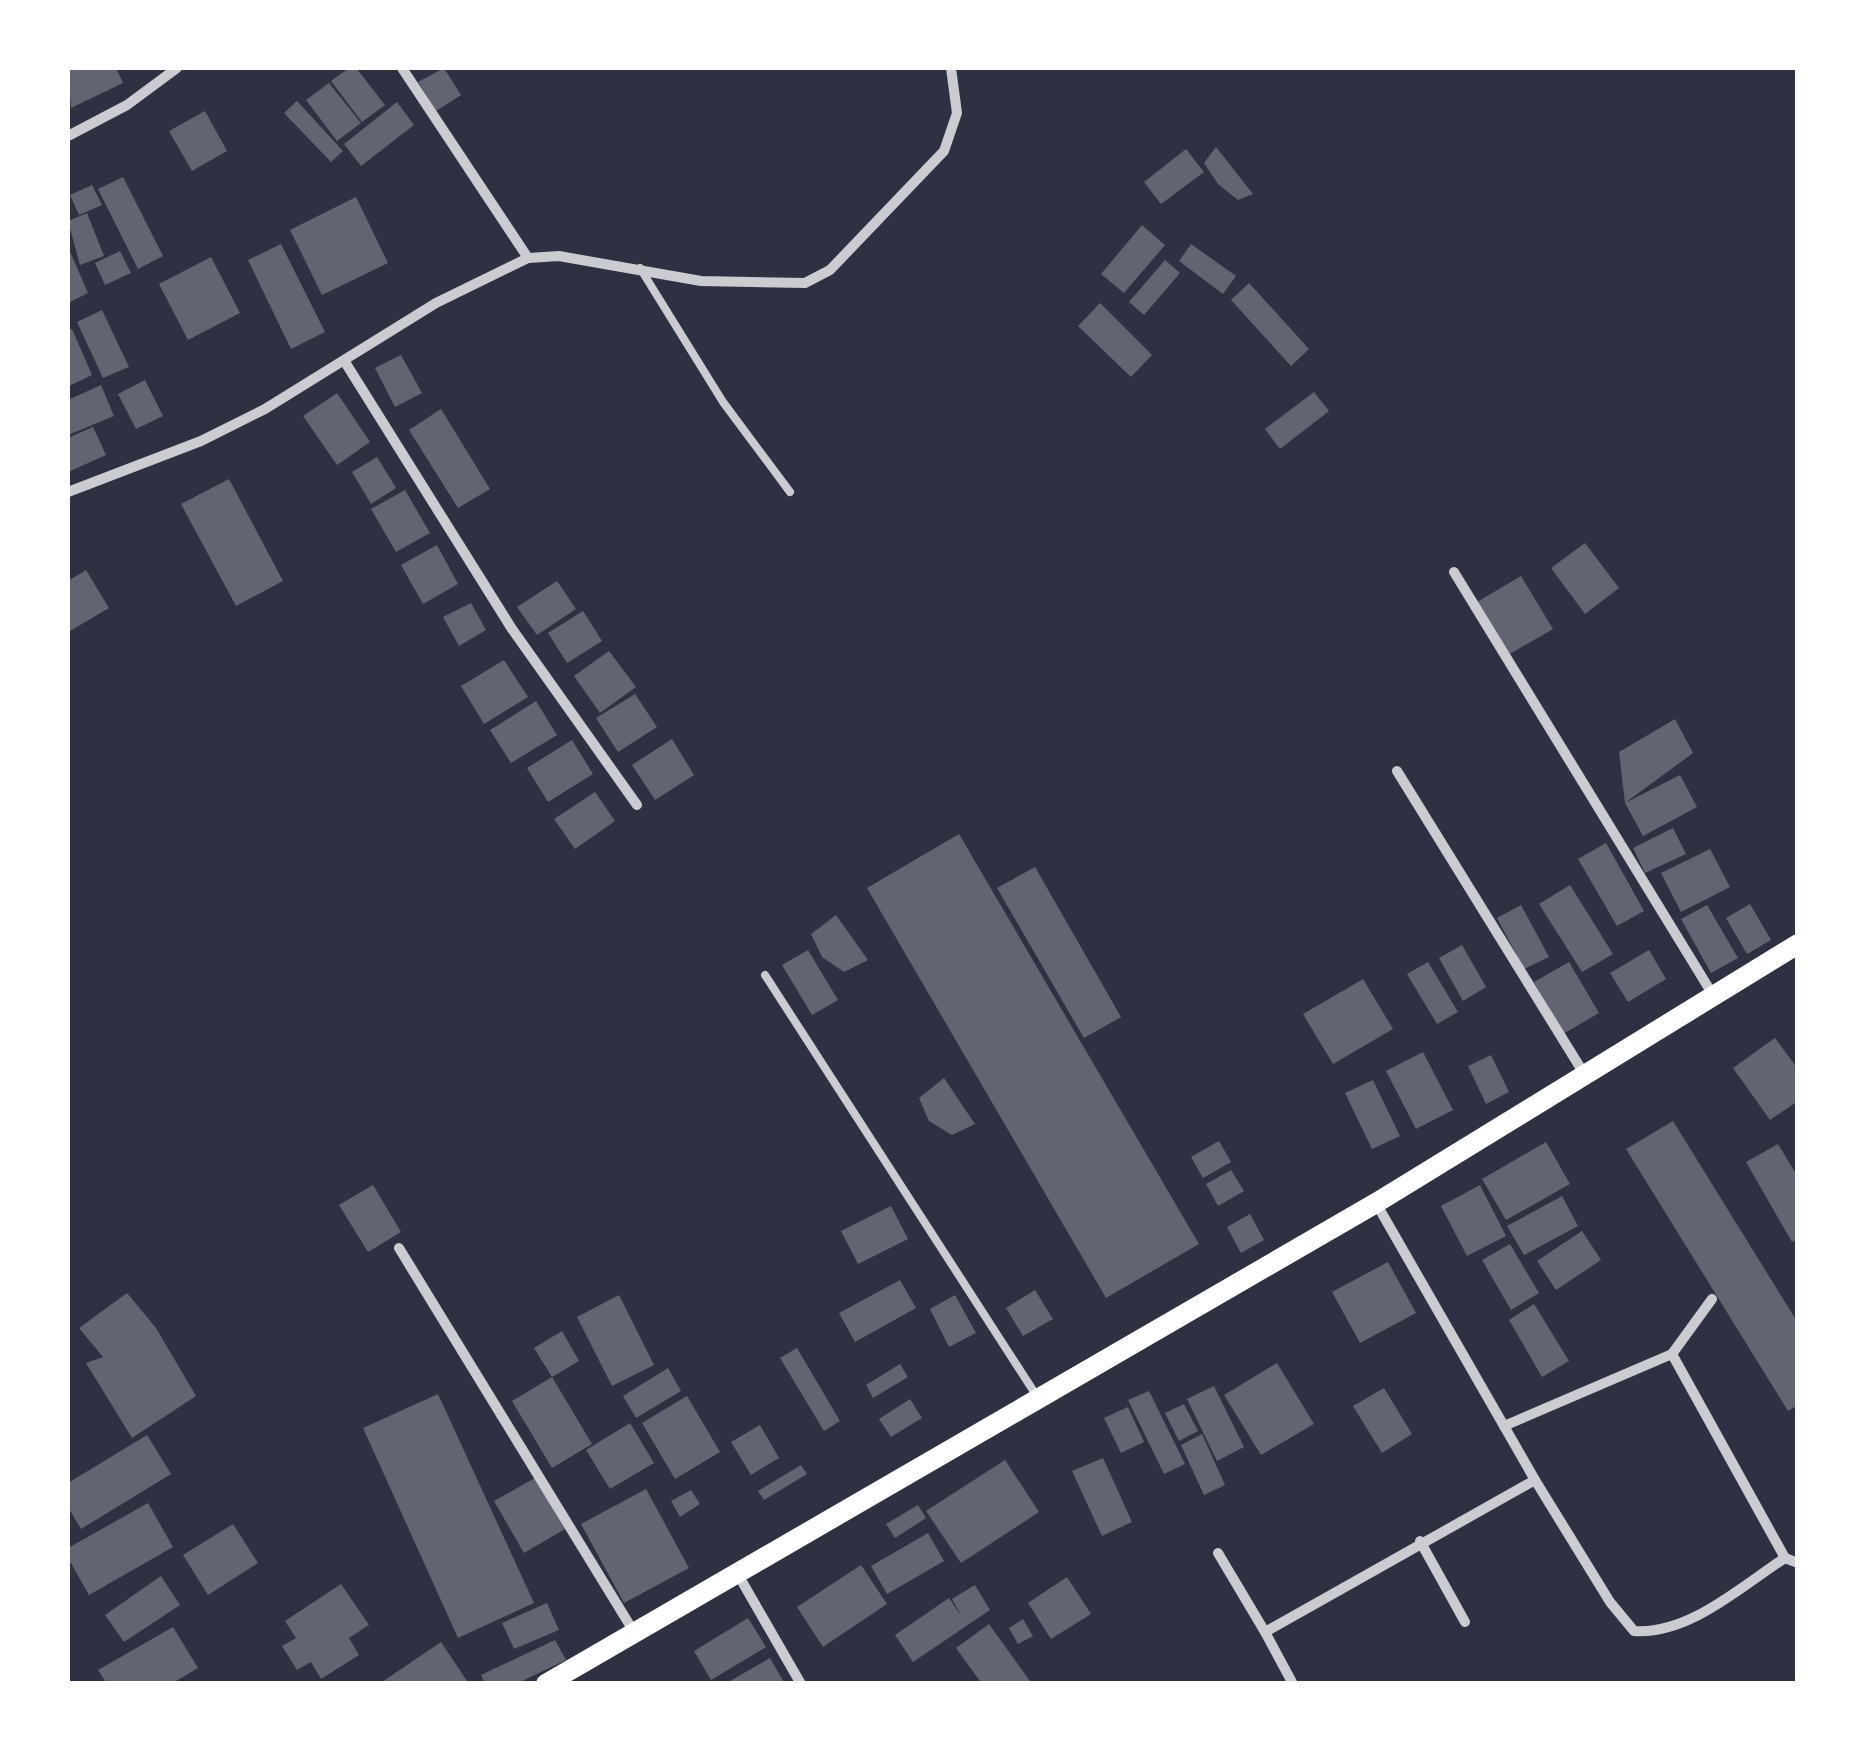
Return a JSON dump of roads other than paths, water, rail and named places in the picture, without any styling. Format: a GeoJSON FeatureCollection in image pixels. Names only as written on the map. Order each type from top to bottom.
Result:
{"type":"FeatureCollection","features":[{"type":"Feature","properties":{"kind":"main road"},"geometry":{"type":"LineString","coordinates":[[546,1684],[1376,1203],[1583,1072],[1798,944]]}},
{"type":"Feature","properties":{"kind":"street"},"geometry":{"type":"LineString","coordinates":[[68,136],[127,105],[177,68]]}},
{"type":"Feature","properties":{"kind":"street"},"geometry":{"type":"LineString","coordinates":[[402,68],[528,258]]}},
{"type":"Feature","properties":{"kind":"street"},"geometry":{"type":"LineString","coordinates":[[68,492],[202,441],[345,362],[490,272],[528,258],[558,256],[701,281],[762,286],[805,283],[830,270],[944,150],[956,113],[950,68]]}},
{"type":"Feature","properties":{"kind":"street"},"geometry":{"type":"LineString","coordinates":[[345,362],[512,629],[637,805]]}},
{"type":"Feature","properties":{"kind":"street"},"geometry":{"type":"LineString","coordinates":[[1454,572],[1714,994]]}},
{"type":"Feature","properties":{"kind":"street"},"geometry":{"type":"LineString","coordinates":[[1397,771],[1583,1072]]}},
{"type":"Feature","properties":{"kind":"street"},"geometry":{"type":"LineString","coordinates":[[1376,1203],[1536,1480],[1610,1602],[1634,1631],[1660,1633],[1688,1620],[1785,1558]]}},
{"type":"Feature","properties":{"kind":"street"},"geometry":{"type":"LineString","coordinates":[[399,1248],[634,1632]]}},
{"type":"Feature","properties":{"kind":"street"},"geometry":{"type":"LineString","coordinates":[[1504,1426],[1672,1354],[1712,1300]]}},
{"type":"Feature","properties":{"kind":"street"},"geometry":{"type":"LineString","coordinates":[[1672,1354],[1785,1558],[1798,1562]]}},
{"type":"Feature","properties":{"kind":"street"},"geometry":{"type":"LineString","coordinates":[[1265,1632],[1536,1480]]}},
{"type":"Feature","properties":{"kind":"street"},"geometry":{"type":"LineString","coordinates":[[1420,1542],[1465,1622]]}},
{"type":"Feature","properties":{"kind":"street"},"geometry":{"type":"LineString","coordinates":[[1218,1553],[1293,1684]]}},
{"type":"Feature","properties":{"kind":"street"},"geometry":{"type":"LineString","coordinates":[[736,1571],[801,1684]]}},
{"type":"Feature","properties":{"kind":"lane"},"geometry":{"type":"LineString","coordinates":[[640,268],[724,402],[790,492]]}},
{"type":"Feature","properties":{"kind":"lane"},"geometry":{"type":"LineString","coordinates":[[765,975],[1038,1398]]}}]}
